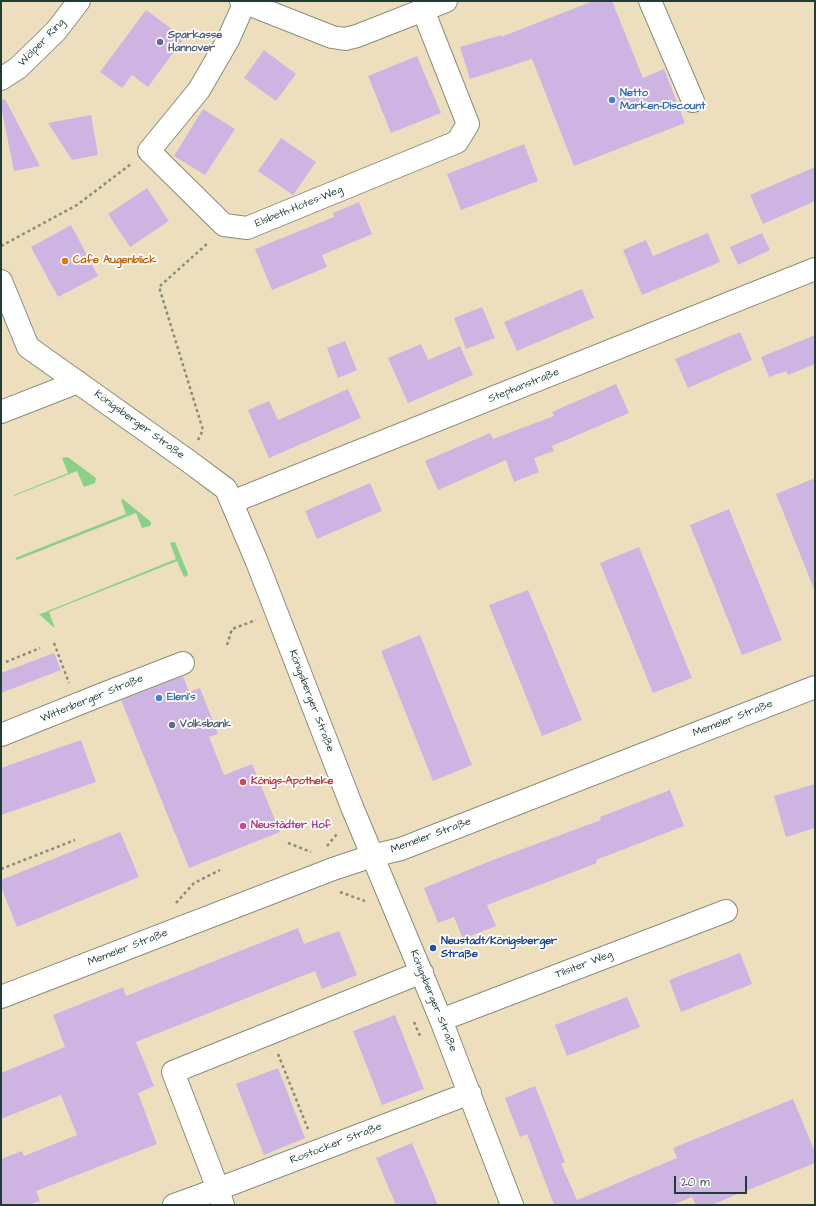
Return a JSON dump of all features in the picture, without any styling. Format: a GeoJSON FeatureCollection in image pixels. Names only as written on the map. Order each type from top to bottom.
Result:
{"type":"FeatureCollection","features":[{"type":"Feature","properties":{"kind":"street","name":"Wölper Ring"},"geometry":{"type":"LineString","coordinates":[[1,79],[18,68],[56,31],[78,1]]}},
{"type":"Feature","properties":{"kind":"street"},"geometry":{"type":"LineString","coordinates":[[224,225],[149,150],[199,90],[228,40],[243,2],[332,37],[345,39],[357,36],[446,1]]}},
{"type":"Feature","properties":{"kind":"street"},"geometry":{"type":"LineString","coordinates":[[650,1],[692,101]]}},
{"type":"Feature","properties":{"kind":"street","name":"Elsbeth-Hotes-Weg"},"geometry":{"type":"LineString","coordinates":[[224,225],[247,228],[457,142],[468,124],[423,10]]}},
{"type":"Feature","properties":{"kind":"street","name":"Stephanstraße"},"geometry":{"type":"LineString","coordinates":[[232,502],[815,269]]}},
{"type":"Feature","properties":{"kind":"street","name":"Königsberger Straße"},"geometry":{"type":"LineString","coordinates":[[1,283],[28,347],[226,489],[372,856],[422,972],[512,1205]]}},
{"type":"Feature","properties":{"kind":"street"},"geometry":{"type":"LineString","coordinates":[[1,412],[78,382]]}},
{"type":"Feature","properties":{"kind":"street","name":"Wittenberger Straße"},"geometry":{"type":"LineString","coordinates":[[1,735],[183,663]]}},
{"type":"Feature","properties":{"kind":"street","name":"Memeler Straße"},"geometry":{"type":"LineString","coordinates":[[1,997],[333,869],[372,856],[401,849],[815,687]]}},
{"type":"Feature","properties":{"kind":"street","name":"Tilsiter Weg"},"geometry":{"type":"LineString","coordinates":[[441,1020],[726,911]]}},
{"type":"Feature","properties":{"kind":"street"},"geometry":{"type":"LineString","coordinates":[[220,1197],[173,1072],[422,972]]}},
{"type":"Feature","properties":{"kind":"street","name":"Rostocker Straße"},"geometry":{"type":"LineString","coordinates":[[174,1205],[220,1197],[317,1151],[470,1093]]}},
{"type":"Feature","properties":{"kind":"path"},"geometry":{"type":"LineString","coordinates":[[1,246],[77,205],[149,150]]}},
{"type":"Feature","properties":{"kind":"path"},"geometry":{"type":"LineString","coordinates":[[187,460],[203,430],[159,286],[213,238],[224,225]]}},
{"type":"Feature","properties":{"kind":"path"},"geometry":{"type":"LineString","coordinates":[[227,645],[232,629],[276,612]]}},
{"type":"Feature","properties":{"kind":"path"},"geometry":{"type":"LineString","coordinates":[[54,643],[77,704]]}},
{"type":"Feature","properties":{"kind":"path"},"geometry":{"type":"LineString","coordinates":[[6,662],[40,648]]}},
{"type":"Feature","properties":{"kind":"path"},"geometry":{"type":"LineString","coordinates":[[1,869],[75,840]]}},
{"type":"Feature","properties":{"kind":"path"},"geometry":{"type":"LineString","coordinates":[[288,842],[313,852]]}},
{"type":"Feature","properties":{"kind":"path"},"geometry":{"type":"LineString","coordinates":[[171,908],[194,883],[220,870]]}},
{"type":"Feature","properties":{"kind":"path"},"geometry":{"type":"LineString","coordinates":[[269,1033],[317,1151]]}},
{"type":"Feature","properties":{"kind":"green space"},"geometry":{"type":"Polygon","coordinates":[[[66,457],[96,478],[95,483],[84,487],[77,471],[14,496],[68,473],[62,458],[66,457]]]}},
{"type":"Feature","properties":{"kind":"green space"},"geometry":{"type":"Polygon","coordinates":[[[123,499],[151,522],[150,526],[142,528],[136,513],[17,560],[15,558],[126,514],[121,500],[123,499]]]}},
{"type":"Feature","properties":{"kind":"green space"},"geometry":{"type":"Polygon","coordinates":[[[175,542],[188,574],[187,576],[184,577],[177,561],[49,612],[55,628],[40,615],[38,615],[176,559],[170,543],[175,542]]]}},
{"type":"Feature","properties":{"kind":"building","name":"Netto Marken-Discount"},"geometry":{"type":"Polygon","coordinates":[[[593,1],[612,1],[643,78],[664,69],[685,123],[574,166],[532,59],[470,79],[460,47],[501,35],[501,37],[593,1]]]}},
{"type":"Feature","properties":{"kind":"building"},"geometry":{"type":"Polygon","coordinates":[[[146,10],[184,38],[148,87],[132,75],[122,88],[100,72],[146,10]]]}},
{"type":"Feature","properties":{"kind":"building"},"geometry":{"type":"Polygon","coordinates":[[[264,50],[296,74],[276,101],[244,78],[264,50]]]}},
{"type":"Feature","properties":{"kind":"building"},"geometry":{"type":"Polygon","coordinates":[[[417,56],[441,113],[391,133],[368,76],[417,56]]]}},
{"type":"Feature","properties":{"kind":"building"},"geometry":{"type":"Polygon","coordinates":[[[5,99],[40,166],[14,171],[1,106],[1,100],[5,99]]]}},
{"type":"Feature","properties":{"kind":"building"},"geometry":{"type":"Polygon","coordinates":[[[203,109],[235,129],[205,175],[174,156],[203,109]]]}},
{"type":"Feature","properties":{"kind":"building"},"geometry":{"type":"Polygon","coordinates":[[[91,115],[98,155],[72,160],[48,123],[91,115]]]}},
{"type":"Feature","properties":{"kind":"building"},"geometry":{"type":"Polygon","coordinates":[[[281,138],[316,162],[293,195],[258,171],[281,138]]]}},
{"type":"Feature","properties":{"kind":"building"},"geometry":{"type":"Polygon","coordinates":[[[524,144],[538,181],[461,210],[447,174],[524,144]]]}},
{"type":"Feature","properties":{"kind":"building"},"geometry":{"type":"Polygon","coordinates":[[[815,167],[815,201],[763,224],[750,195],[815,167]]]}},
{"type":"Feature","properties":{"kind":"building"},"geometry":{"type":"Polygon","coordinates":[[[147,188],[169,221],[130,247],[108,214],[147,188]]]}},
{"type":"Feature","properties":{"kind":"building"},"geometry":{"type":"Polygon","coordinates":[[[359,202],[372,234],[322,255],[327,267],[272,290],[255,249],[334,217],[333,213],[359,202]]]}},
{"type":"Feature","properties":{"kind":"building","name":"Cafe Augenblick"},"geometry":{"type":"Polygon","coordinates":[[[71,225],[98,276],[58,297],[31,247],[71,225]]]}},
{"type":"Feature","properties":{"kind":"building"},"geometry":{"type":"Polygon","coordinates":[[[708,233],[720,262],[642,295],[623,250],[646,240],[653,256],[708,233]]]}},
{"type":"Feature","properties":{"kind":"building"},"geometry":{"type":"Polygon","coordinates":[[[762,233],[770,250],[738,265],[730,247],[762,233]]]}},
{"type":"Feature","properties":{"kind":"building"},"geometry":{"type":"Polygon","coordinates":[[[582,289],[594,318],[517,351],[504,322],[582,289]]]}},
{"type":"Feature","properties":{"kind":"building"},"geometry":{"type":"Polygon","coordinates":[[[482,307],[495,338],[466,349],[454,318],[482,307]]]}},
{"type":"Feature","properties":{"kind":"building"},"geometry":{"type":"Polygon","coordinates":[[[740,332],[752,360],[688,388],[675,359],[740,332]]]}},
{"type":"Feature","properties":{"kind":"building"},"geometry":{"type":"Polygon","coordinates":[[[815,335],[815,364],[788,375],[786,371],[769,377],[761,357],[815,335]]]}},
{"type":"Feature","properties":{"kind":"building"},"geometry":{"type":"Polygon","coordinates":[[[345,341],[357,370],[338,378],[327,348],[345,341]]]}},
{"type":"Feature","properties":{"kind":"building"},"geometry":{"type":"Polygon","coordinates":[[[421,344],[428,360],[460,346],[473,375],[408,403],[388,358],[421,344]]]}},
{"type":"Feature","properties":{"kind":"building"},"geometry":{"type":"Polygon","coordinates":[[[616,384],[629,413],[552,446],[554,451],[534,458],[539,472],[514,482],[506,460],[438,490],[425,461],[490,433],[493,439],[554,416],[552,412],[616,384]]]}},
{"type":"Feature","properties":{"kind":"building"},"geometry":{"type":"Polygon","coordinates":[[[348,389],[361,418],[269,458],[248,410],[269,401],[278,420],[348,389]]]}},
{"type":"Feature","properties":{"kind":"building"},"geometry":{"type":"Polygon","coordinates":[[[815,478],[815,588],[814,589],[776,494],[815,478]]]}},
{"type":"Feature","properties":{"kind":"building"},"geometry":{"type":"Polygon","coordinates":[[[370,483],[382,511],[317,539],[305,511],[370,483]]]}},
{"type":"Feature","properties":{"kind":"building"},"geometry":{"type":"Polygon","coordinates":[[[729,509],[782,640],[742,655],[690,525],[729,509]]]}},
{"type":"Feature","properties":{"kind":"building"},"geometry":{"type":"Polygon","coordinates":[[[639,547],[692,678],[653,693],[600,563],[639,547]]]}},
{"type":"Feature","properties":{"kind":"building"},"geometry":{"type":"Polygon","coordinates":[[[528,590],[582,720],[542,736],[489,605],[528,590]]]}},
{"type":"Feature","properties":{"kind":"building"},"geometry":{"type":"Polygon","coordinates":[[[420,635],[472,765],[433,781],[381,651],[420,635]]]}},
{"type":"Feature","properties":{"kind":"building"},"geometry":{"type":"Polygon","coordinates":[[[54,653],[61,670],[1,693],[1,673],[54,653]]]}},
{"type":"Feature","properties":{"kind":"building"},"geometry":{"type":"Polygon","coordinates":[[[183,676],[189,692],[200,688],[218,734],[209,737],[224,775],[252,764],[280,832],[189,868],[121,700],[183,676]]]}},
{"type":"Feature","properties":{"kind":"building"},"geometry":{"type":"Polygon","coordinates":[[[81,740],[96,782],[1,815],[1,768],[81,740]]]}},
{"type":"Feature","properties":{"kind":"building"},"geometry":{"type":"Polygon","coordinates":[[[815,784],[815,828],[786,837],[774,796],[815,784]]]}},
{"type":"Feature","properties":{"kind":"building"},"geometry":{"type":"Polygon","coordinates":[[[670,790],[684,826],[596,860],[597,863],[487,905],[496,926],[463,939],[454,917],[438,923],[424,888],[493,860],[601,820],[600,817],[670,790]]]}},
{"type":"Feature","properties":{"kind":"building"},"geometry":{"type":"Polygon","coordinates":[[[120,832],[139,877],[17,927],[1,887],[1,880],[120,832]]]}},
{"type":"Feature","properties":{"kind":"building"},"geometry":{"type":"Polygon","coordinates":[[[298,928],[304,944],[339,931],[357,975],[322,989],[315,971],[136,1042],[154,1086],[138,1093],[157,1144],[36,1191],[40,1201],[28,1205],[1,1205],[1,1159],[22,1151],[24,1156],[77,1135],[61,1095],[1,1119],[1,1073],[65,1047],[53,1015],[123,987],[126,996],[298,928]]]}},
{"type":"Feature","properties":{"kind":"building"},"geometry":{"type":"Polygon","coordinates":[[[740,953],[752,984],[681,1012],[669,980],[740,953]]]}},
{"type":"Feature","properties":{"kind":"building"},"geometry":{"type":"Polygon","coordinates":[[[627,997],[640,1027],[567,1056],[555,1025],[627,997]]]}},
{"type":"Feature","properties":{"kind":"building"},"geometry":{"type":"Polygon","coordinates":[[[395,1015],[424,1089],[382,1105],[353,1031],[395,1015]]]}},
{"type":"Feature","properties":{"kind":"building"},"geometry":{"type":"Polygon","coordinates":[[[278,1068],[305,1138],[264,1155],[236,1084],[278,1068]]]}},
{"type":"Feature","properties":{"kind":"building"},"geometry":{"type":"Polygon","coordinates":[[[535,1086],[565,1162],[561,1164],[577,1200],[677,1158],[673,1148],[793,1099],[815,1152],[815,1163],[711,1205],[696,1205],[692,1197],[672,1205],[554,1205],[527,1134],[520,1137],[505,1098],[535,1086]]]}},
{"type":"Feature","properties":{"kind":"building"},"geometry":{"type":"Polygon","coordinates":[[[412,1143],[438,1205],[396,1205],[376,1158],[412,1143]]]}},
{"type":"Feature","properties":{"kind":"place","name":"Sparkasse Hannover"},"geometry":{"type":"Point","coordinates":[160,42]}},
{"type":"Feature","properties":{"kind":"place","name":"Netto Marken-Discount"},"geometry":{"type":"Point","coordinates":[612,100]}},
{"type":"Feature","properties":{"kind":"place","name":"Cafe Augenblick"},"geometry":{"type":"Point","coordinates":[65,261]}},
{"type":"Feature","properties":{"kind":"place","name":"Eleni's"},"geometry":{"type":"Point","coordinates":[159,698]}},
{"type":"Feature","properties":{"kind":"place","name":"Volksbank"},"geometry":{"type":"Point","coordinates":[172,725]}},
{"type":"Feature","properties":{"kind":"place","name":"Königs-Apotheke"},"geometry":{"type":"Point","coordinates":[243,782]}},
{"type":"Feature","properties":{"kind":"place","name":"Neustädter Hof"},"geometry":{"type":"Point","coordinates":[243,826]}},
{"type":"Feature","properties":{"kind":"place","name":"Neustadt/Königsberger Straße"},"geometry":{"type":"Point","coordinates":[433,948]}}]}
